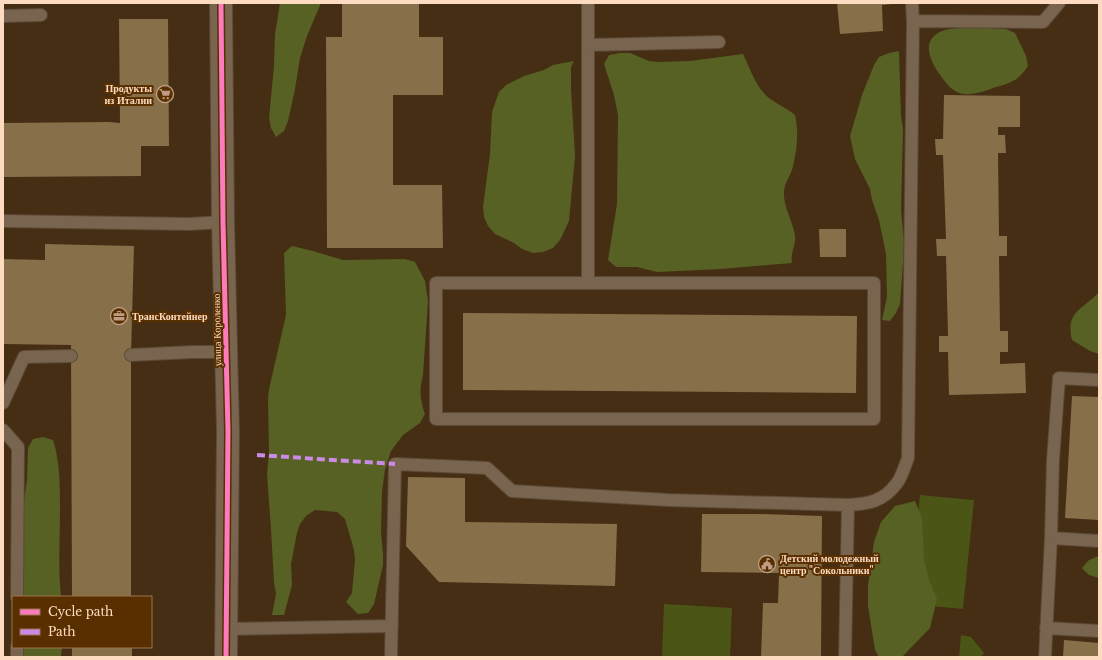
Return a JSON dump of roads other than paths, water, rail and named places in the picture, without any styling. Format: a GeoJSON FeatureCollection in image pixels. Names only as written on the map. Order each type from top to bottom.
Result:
{"type":"FeatureCollection","features":[{"type":"Feature","properties":{"kind":"street","name":"улица Короленко"},"geometry":{"type":"LineString","coordinates":[[221,3],[223,222],[228,431],[225,628],[226,657]]}},
{"type":"Feature","properties":{"kind":"lane"},"geometry":{"type":"LineString","coordinates":[[588,3],[588,283]]}},
{"type":"Feature","properties":{"kind":"lane"},"geometry":{"type":"LineString","coordinates":[[391,657],[395,464],[487,468],[512,491],[668,500],[848,505],[867,504],[882,498],[898,483],[908,458],[912,3]]}},
{"type":"Feature","properties":{"kind":"lane"},"geometry":{"type":"LineString","coordinates":[[913,21],[1043,22],[1058,3]]}},
{"type":"Feature","properties":{"kind":"lane"},"geometry":{"type":"LineString","coordinates":[[3,16],[41,15]]}},
{"type":"Feature","properties":{"kind":"lane"},"geometry":{"type":"LineString","coordinates":[[588,45],[719,42]]}},
{"type":"Feature","properties":{"kind":"lane"},"geometry":{"type":"LineString","coordinates":[[3,221],[188,224],[223,222]]}},
{"type":"Feature","properties":{"kind":"lane"},"geometry":{"type":"LineString","coordinates":[[436,283],[588,283],[874,283],[874,419],[436,419],[436,283]]}},
{"type":"Feature","properties":{"kind":"lane"},"geometry":{"type":"LineString","coordinates":[[131,355],[226,352]]}},
{"type":"Feature","properties":{"kind":"lane"},"geometry":{"type":"LineString","coordinates":[[3,403],[24,357],[71,356]]}},
{"type":"Feature","properties":{"kind":"lane"},"geometry":{"type":"LineString","coordinates":[[1045,657],[1053,460],[1059,378],[1099,380]]}},
{"type":"Feature","properties":{"kind":"lane"},"geometry":{"type":"LineString","coordinates":[[3,430],[18,447],[17,596]]}},
{"type":"Feature","properties":{"kind":"lane"},"geometry":{"type":"LineString","coordinates":[[844,657],[848,505]]}},
{"type":"Feature","properties":{"kind":"lane"},"geometry":{"type":"LineString","coordinates":[[1051,538],[1099,541]]}},
{"type":"Feature","properties":{"kind":"lane"},"geometry":{"type":"LineString","coordinates":[[225,628],[392,626]]}},
{"type":"Feature","properties":{"kind":"lane"},"geometry":{"type":"LineString","coordinates":[[1046,628],[1099,631]]}},
{"type":"Feature","properties":{"kind":"place","name":"Продукты из Италии"},"geometry":{"type":"Point","coordinates":[165,94]}},
{"type":"Feature","properties":{"kind":"place","name":"ТрансКонтейнер"},"geometry":{"type":"Point","coordinates":[119,316]}},
{"type":"Feature","properties":{"kind":"place","name":"Детский молодежный центр \"Сокольники\""},"geometry":{"type":"Point","coordinates":[767,564]}}]}
